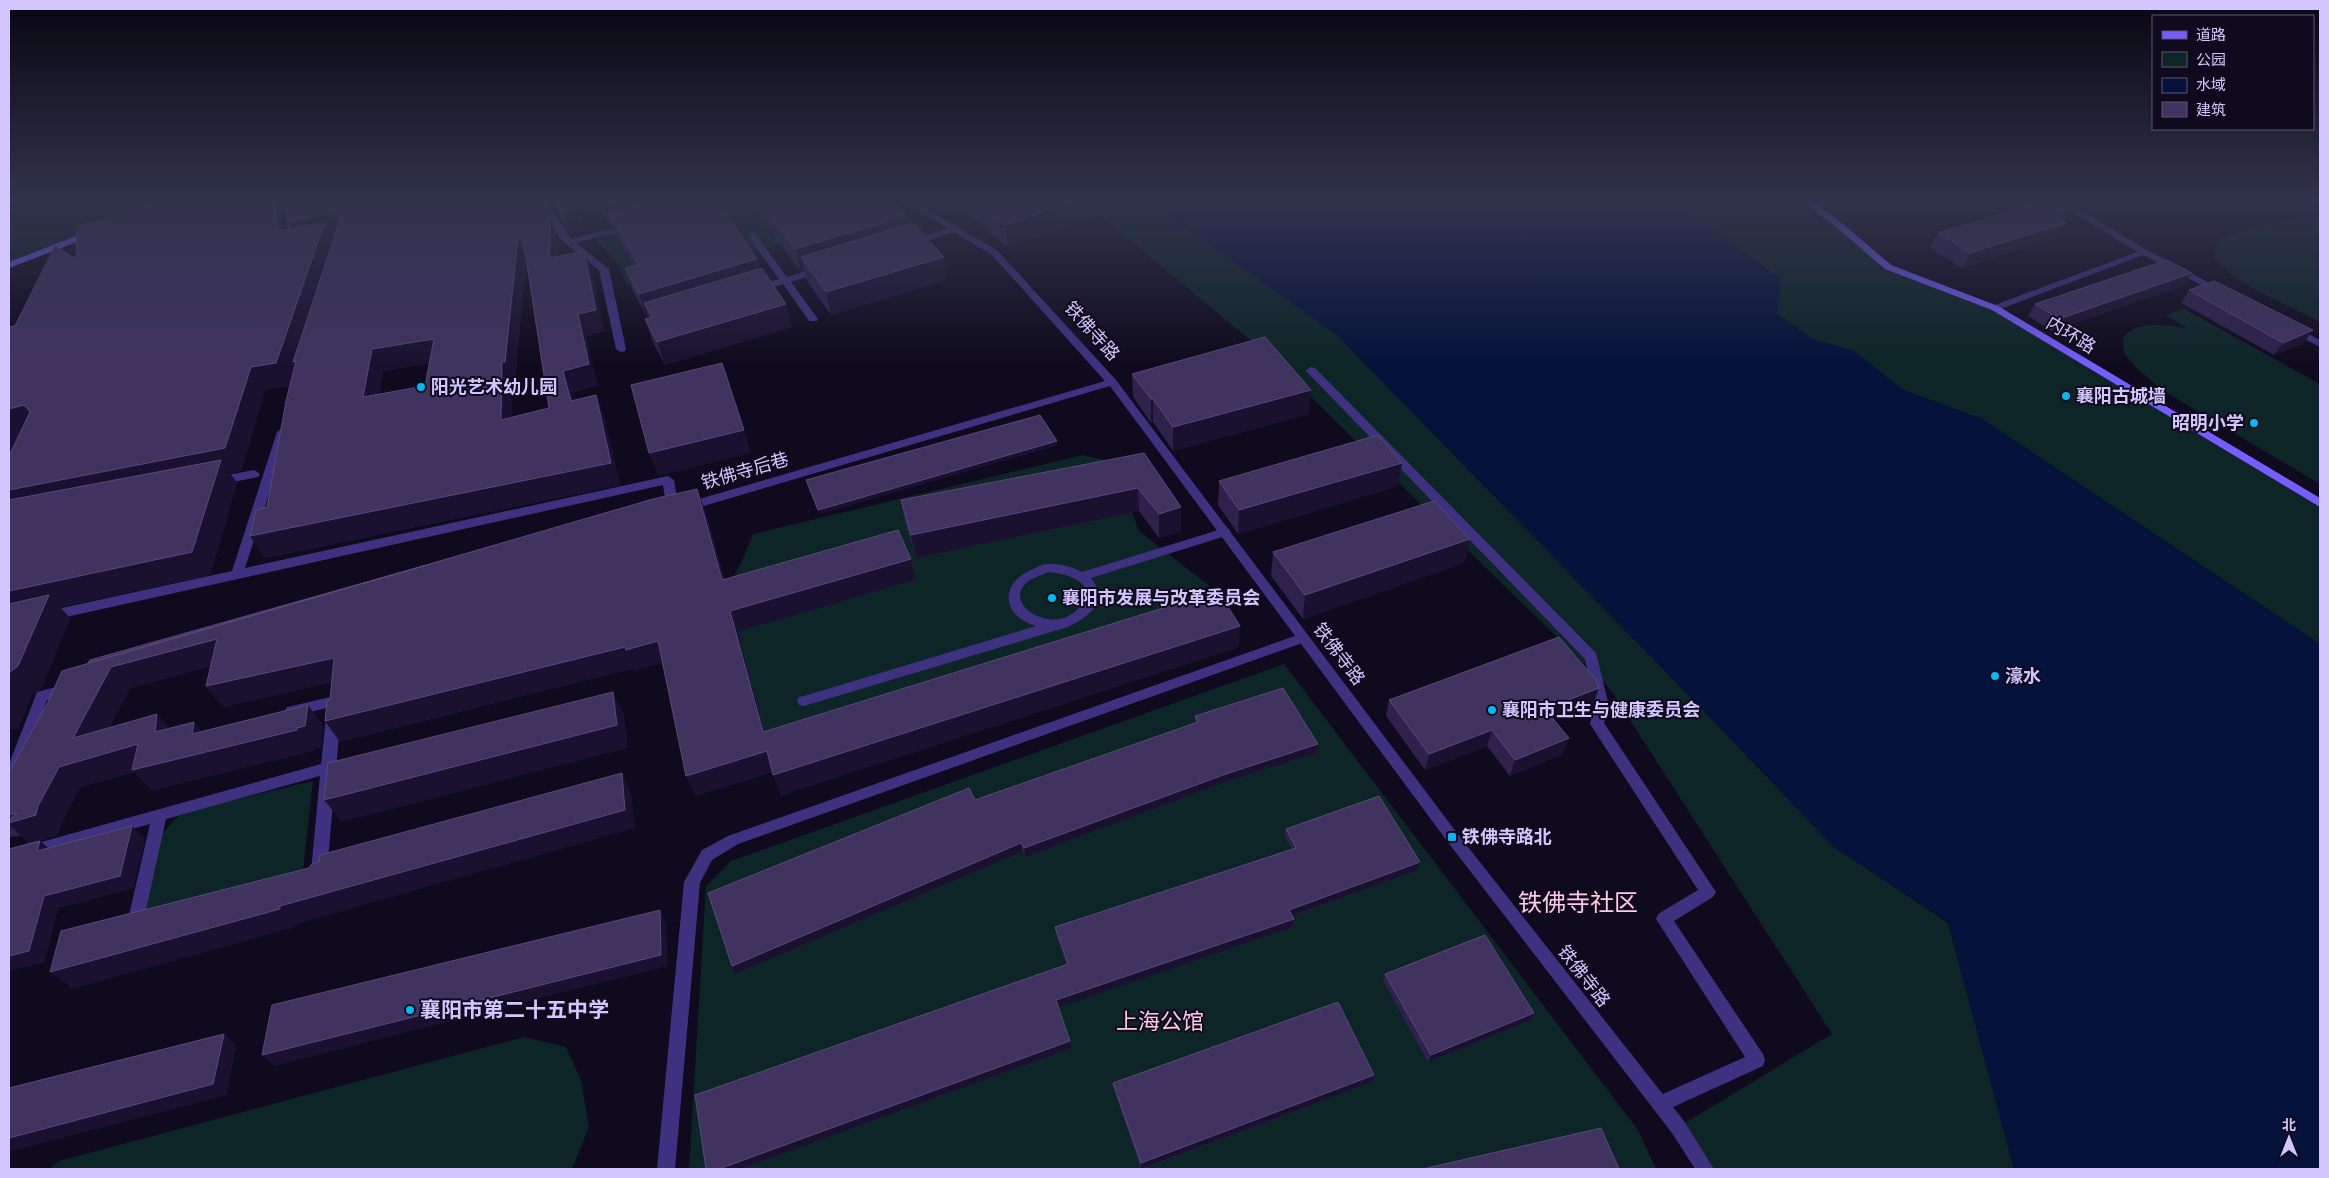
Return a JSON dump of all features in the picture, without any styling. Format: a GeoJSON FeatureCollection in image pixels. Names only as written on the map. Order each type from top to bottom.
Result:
{"type":"FeatureCollection","features":[{"type":"Feature","properties":{"kind":"street"},"geometry":{"type":"LineString","coordinates":[[9,266],[36,255]]}},
{"type":"Feature","properties":{"kind":"street"},"geometry":{"type":"LineString","coordinates":[[586,255],[604,269],[621,350]]}},
{"type":"Feature","properties":{"kind":"street"},"geometry":{"type":"LineString","coordinates":[[767,255],[814,319]]}},
{"type":"Feature","properties":{"kind":"street","name":"铁佛寺路"},"geometry":{"type":"LineString","coordinates":[[997,255],[1112,382],[1452,837],[1660,1104],[1706,1169]]}},
{"type":"Feature","properties":{"kind":"street","name":"内环路"},"geometry":{"type":"LineString","coordinates":[[1875,255],[1888,266],[1995,308],[2320,503]]}},
{"type":"Feature","properties":{"kind":"street"},"geometry":{"type":"LineString","coordinates":[[1995,308],[2136,255]]}},
{"type":"Feature","properties":{"kind":"street"},"geometry":{"type":"LineString","coordinates":[[2150,255],[2232,298]]}},
{"type":"Feature","properties":{"kind":"street"},"geometry":{"type":"LineString","coordinates":[[749,291],[833,266]]}},
{"type":"Feature","properties":{"kind":"street"},"geometry":{"type":"LineString","coordinates":[[2285,325],[2320,344]]}},
{"type":"Feature","properties":{"kind":"street"},"geometry":{"type":"LineString","coordinates":[[1311,370],[1591,657],[1602,706],[1597,724],[1708,892],[1664,919],[1757,1060],[1660,1104]]}},
{"type":"Feature","properties":{"kind":"street","name":"铁佛寺后巷"},"geometry":{"type":"LineString","coordinates":[[237,574],[668,480],[668,512],[1112,382]]}},
{"type":"Feature","properties":{"kind":"street"},"geometry":{"type":"LineString","coordinates":[[37,618],[237,574],[285,424]]}},
{"type":"Feature","properties":{"kind":"street"},"geometry":{"type":"LineString","coordinates":[[205,483],[254,474]]}},
{"type":"Feature","properties":{"kind":"street"},"geometry":{"type":"LineString","coordinates":[[1082,576],[1225,532]]}},
{"type":"Feature","properties":{"kind":"street"},"geometry":{"type":"LineString","coordinates":[[804,701],[1065,622],[1077,618],[1086,610],[1091,601],[1093,592],[1089,583],[1082,576],[1066,569],[1047,568],[1035,572],[1017,586],[1014,594],[1014,604],[1024,616],[1039,623],[1065,622]]}},
{"type":"Feature","properties":{"kind":"street"},"geometry":{"type":"LineString","coordinates":[[666,1169],[692,882],[707,855],[733,840],[1303,638]]}},
{"type":"Feature","properties":{"kind":"street"},"geometry":{"type":"LineString","coordinates":[[9,782],[42,696],[80,685]]}},
{"type":"Feature","properties":{"kind":"street"},"geometry":{"type":"LineString","coordinates":[[279,714],[335,701],[319,878],[309,881]]}},
{"type":"Feature","properties":{"kind":"street"},"geometry":{"type":"LineString","coordinates":[[9,857],[328,768]]}},
{"type":"Feature","properties":{"kind":"street"},"geometry":{"type":"LineString","coordinates":[[155,920],[135,924],[159,816]]}},
{"type":"Feature","properties":{"kind":"green space"},"geometry":{"type":"Polygon","coordinates":[[[9,255],[34,255],[9,265],[9,255]]]}},
{"type":"Feature","properties":{"kind":"green space"},"geometry":{"type":"Polygon","coordinates":[[[609,255],[742,255],[627,286],[619,266],[609,255]]]}},
{"type":"Feature","properties":{"kind":"green space"},"geometry":{"type":"Polygon","coordinates":[[[1147,255],[1224,255],[1337,335],[1834,847],[1948,923],[2014,1169],[1705,1169],[1678,1127],[1832,1034],[1610,689],[1266,353],[1147,255]]]}},
{"type":"Feature","properties":{"kind":"green space"},"geometry":{"type":"Polygon","coordinates":[[[1747,255],[1873,255],[1888,267],[1995,308],[2320,503],[2320,644],[1982,419],[1903,390],[1854,351],[1813,339],[1777,314],[1780,279],[1747,255]]]}},
{"type":"Feature","properties":{"kind":"green space"},"geometry":{"type":"Polygon","coordinates":[[[2214,255],[2320,255],[2320,322],[2248,285],[2235,277],[2214,257],[2214,255]]]}},
{"type":"Feature","properties":{"kind":"green space"},"geometry":{"type":"Polygon","coordinates":[[[2184,309],[2320,384],[2320,484],[2162,390],[2136,368],[2124,353],[2123,338],[2136,328],[2161,325],[2187,328],[2166,315],[2184,309]]]}},
{"type":"Feature","properties":{"kind":"green space"},"geometry":{"type":"Polygon","coordinates":[[[1083,455],[1114,462],[1139,531],[1208,585],[1206,634],[743,750],[712,616],[741,563],[753,534],[1083,455]]]}},
{"type":"Feature","properties":{"kind":"green space"},"geometry":{"type":"Polygon","coordinates":[[[1284,664],[1638,1130],[1656,1169],[689,1169],[706,886],[731,861],[1284,664]]]}},
{"type":"Feature","properties":{"kind":"green space"},"geometry":{"type":"Polygon","coordinates":[[[313,781],[303,870],[140,912],[157,839],[182,812],[313,781]]]}},
{"type":"Feature","properties":{"kind":"green space"},"geometry":{"type":"Polygon","coordinates":[[[524,1037],[566,1047],[581,1080],[589,1127],[572,1169],[49,1169],[59,1161],[524,1037]]]}},
{"type":"Feature","properties":{"kind":"water","name":"濠水"},"geometry":{"type":"Polygon","coordinates":[[[1224,255],[1748,255],[1781,279],[1777,314],[1813,339],[1854,351],[1903,390],[1982,419],[2320,644],[2320,1169],[2014,1169],[1948,922],[1834,847],[1337,335],[1224,255]]]}},
{"type":"Feature","properties":{"kind":"building"},"geometry":{"type":"Polygon","coordinates":[[[51,255],[69,255],[76,259],[76,255],[314,255],[276,363],[251,367],[225,448],[9,490],[9,456],[30,412],[24,405],[9,409],[9,327],[15,326],[51,255]]]}},
{"type":"Feature","properties":{"kind":"building"},"geometry":{"type":"Polygon","coordinates":[[[328,255],[516,255],[505,362],[502,362],[501,420],[549,408],[526,255],[550,255],[550,258],[565,255],[585,255],[596,310],[578,314],[589,364],[563,371],[571,401],[596,395],[611,463],[250,536],[256,510],[267,507],[286,401],[296,361],[293,362],[328,255]],[[434,339],[372,349],[363,397],[425,386],[434,339]]]}},
{"type":"Feature","properties":{"kind":"building"},"geometry":{"type":"Polygon","coordinates":[[[633,255],[754,255],[757,259],[639,294],[625,268],[639,265],[633,255]]]}},
{"type":"Feature","properties":{"kind":"building"},"geometry":{"type":"Polygon","coordinates":[[[808,255],[942,255],[944,257],[826,292],[801,257],[808,255]]]}},
{"type":"Feature","properties":{"kind":"building"},"geometry":{"type":"Polygon","coordinates":[[[2167,260],[2192,273],[2059,319],[2035,304],[2167,260]]]}},
{"type":"Feature","properties":{"kind":"building"},"geometry":{"type":"Polygon","coordinates":[[[762,268],[786,304],[657,342],[645,319],[652,317],[644,303],[762,268]]]}},
{"type":"Feature","properties":{"kind":"building"},"geometry":{"type":"Polygon","coordinates":[[[2214,281],[2313,330],[2283,343],[2189,290],[2214,281]]]}},
{"type":"Feature","properties":{"kind":"building"},"geometry":{"type":"Polygon","coordinates":[[[1265,337],[1311,390],[1173,427],[1132,374],[1265,337]]]}},
{"type":"Feature","properties":{"kind":"building"},"geometry":{"type":"Polygon","coordinates":[[[722,363],[744,430],[649,453],[631,385],[722,363]]]}},
{"type":"Feature","properties":{"kind":"building"},"geometry":{"type":"Polygon","coordinates":[[[1040,415],[1057,441],[818,510],[806,480],[1040,415]]]}},
{"type":"Feature","properties":{"kind":"building"},"geometry":{"type":"Polygon","coordinates":[[[1378,435],[1402,463],[1239,510],[1219,481],[1378,435]]]}},
{"type":"Feature","properties":{"kind":"building"},"geometry":{"type":"Polygon","coordinates":[[[1144,453],[1181,507],[1159,514],[1138,488],[911,535],[901,500],[1144,453]]]}},
{"type":"Feature","properties":{"kind":"building"},"geometry":{"type":"Polygon","coordinates":[[[221,460],[192,552],[9,591],[9,500],[221,460]]]}},
{"type":"Feature","properties":{"kind":"building"},"geometry":{"type":"Polygon","coordinates":[[[697,489],[722,580],[898,530],[911,559],[730,611],[763,732],[1218,591],[1240,626],[773,775],[767,751],[686,776],[658,641],[626,650],[625,647],[325,721],[327,701],[330,700],[334,658],[206,686],[217,639],[111,667],[73,738],[157,714],[155,732],[194,722],[192,734],[308,705],[305,726],[297,728],[297,730],[132,770],[138,744],[59,767],[38,806],[36,815],[9,823],[17,813],[9,814],[9,772],[48,702],[62,671],[653,499],[697,489]]]}},
{"type":"Feature","properties":{"kind":"building"},"geometry":{"type":"Polygon","coordinates":[[[1434,501],[1470,539],[1305,595],[1273,552],[1434,501]]]}},
{"type":"Feature","properties":{"kind":"building"},"geometry":{"type":"Polygon","coordinates":[[[427,565],[88,663],[90,660],[427,565]]]}},
{"type":"Feature","properties":{"kind":"building"},"geometry":{"type":"Polygon","coordinates":[[[49,595],[18,666],[9,674],[9,604],[49,595]]]}},
{"type":"Feature","properties":{"kind":"building","name":"襄阳市卫生与健康委员会"},"geometry":{"type":"Polygon","coordinates":[[[1559,637],[1597,681],[1599,688],[1545,709],[1569,738],[1515,760],[1492,730],[1429,754],[1389,700],[1559,637]]]}},
{"type":"Feature","properties":{"kind":"building"},"geometry":{"type":"Polygon","coordinates":[[[1283,688],[1318,744],[1226,774],[1024,848],[1021,843],[732,966],[708,893],[969,788],[975,800],[1198,722],[1195,716],[1283,688]]]}},
{"type":"Feature","properties":{"kind":"building"},"geometry":{"type":"Polygon","coordinates":[[[613,692],[617,725],[324,800],[328,763],[613,692]]]}},
{"type":"Feature","properties":{"kind":"building"},"geometry":{"type":"Polygon","coordinates":[[[622,773],[625,810],[280,906],[280,909],[50,972],[61,931],[309,868],[312,864],[319,862],[320,855],[622,773]]]}},
{"type":"Feature","properties":{"kind":"building"},"geometry":{"type":"Polygon","coordinates":[[[1379,796],[1420,862],[1289,910],[1294,919],[1056,1000],[1070,1041],[719,1169],[706,1169],[695,1095],[1068,964],[1055,927],[1296,848],[1286,829],[1379,796]]]}},
{"type":"Feature","properties":{"kind":"building"},"geometry":{"type":"Polygon","coordinates":[[[132,826],[120,876],[44,896],[29,951],[9,956],[9,849],[40,841],[37,851],[132,826]]]}},
{"type":"Feature","properties":{"kind":"building"},"geometry":{"type":"Polygon","coordinates":[[[660,910],[661,955],[262,1055],[272,1005],[660,910]]]}},
{"type":"Feature","properties":{"kind":"building"},"geometry":{"type":"Polygon","coordinates":[[[1485,935],[1534,1013],[1431,1055],[1385,974],[1485,935]]]}},
{"type":"Feature","properties":{"kind":"building"},"geometry":{"type":"Polygon","coordinates":[[[1338,1002],[1374,1075],[1141,1163],[1113,1083],[1338,1002]]]}},
{"type":"Feature","properties":{"kind":"building"},"geometry":{"type":"Polygon","coordinates":[[[224,1034],[213,1084],[9,1138],[9,1088],[224,1034]]]}},
{"type":"Feature","properties":{"kind":"building"},"geometry":{"type":"Polygon","coordinates":[[[1601,1128],[1619,1169],[1423,1169],[1601,1128]]]}},
{"type":"Feature","properties":{"kind":"place","name":"阳光艺术幼儿园"},"geometry":{"type":"Point","coordinates":[421,387]}},
{"type":"Feature","properties":{"kind":"place","name":"襄阳古城墙"},"geometry":{"type":"Point","coordinates":[2066,396]}},
{"type":"Feature","properties":{"kind":"place","name":"昭明小学"},"geometry":{"type":"Point","coordinates":[2254,423]}},
{"type":"Feature","properties":{"kind":"place","name":"襄阳市发展与改革委员会"},"geometry":{"type":"Point","coordinates":[1052,598]}},
{"type":"Feature","properties":{"kind":"place","name":"濠水"},"geometry":{"type":"Point","coordinates":[1995,676]}},
{"type":"Feature","properties":{"kind":"place","name":"襄阳市卫生与健康委员会"},"geometry":{"type":"Point","coordinates":[1492,710]}},
{"type":"Feature","properties":{"kind":"place","name":"铁佛寺路北"},"geometry":{"type":"Point","coordinates":[1452,837]}},
{"type":"Feature","properties":{"kind":"place","name":"襄阳市第二十五中学"},"geometry":{"type":"Point","coordinates":[410,1010]}},
{"type":"Feature","properties":{"kind":"district","name":"铁佛寺社区"},"geometry":{"type":"Point","coordinates":[1578,903]}},
{"type":"Feature","properties":{"kind":"district","name":"上海公馆"},"geometry":{"type":"Point","coordinates":[1160,1021]}}]}
